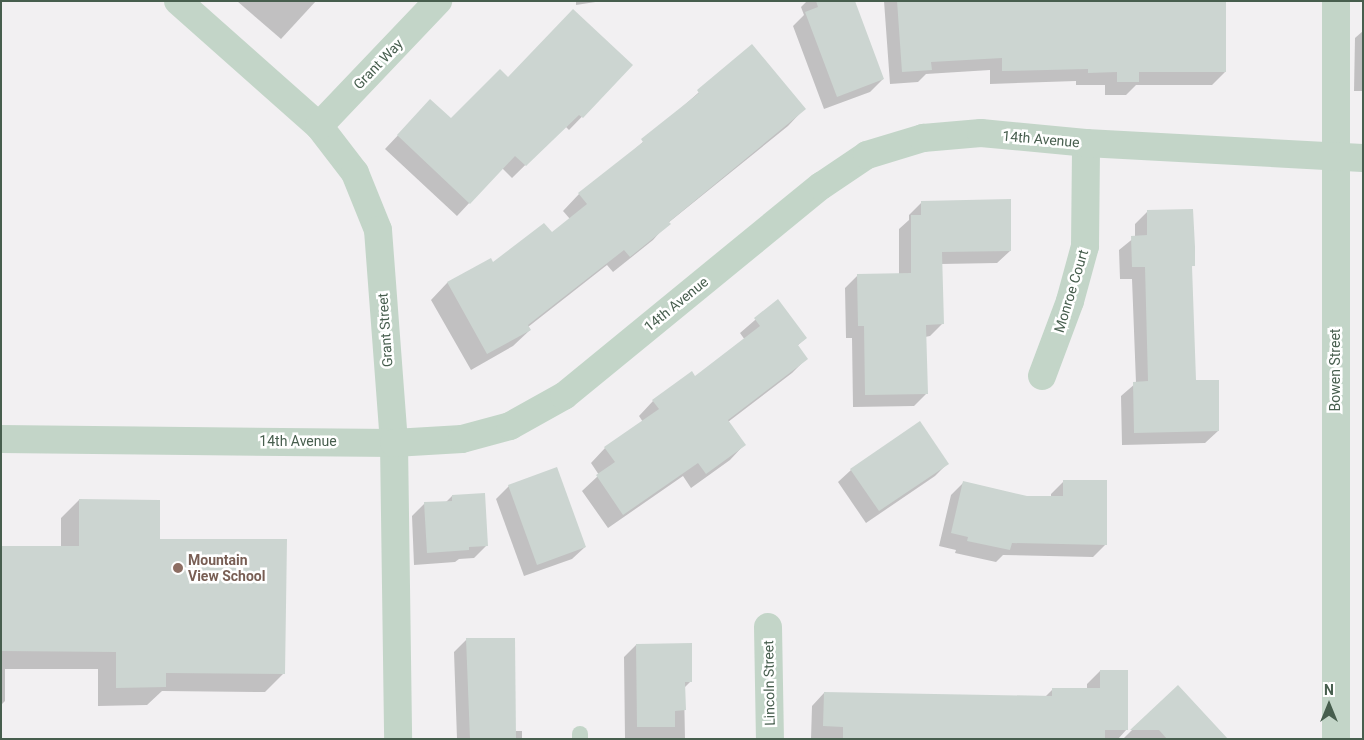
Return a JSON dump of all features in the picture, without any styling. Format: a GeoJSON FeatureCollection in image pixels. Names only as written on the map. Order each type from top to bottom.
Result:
{"type":"FeatureCollection","features":[{"type":"Feature","properties":{"kind":"street","name":"Grant Street"},"geometry":{"type":"LineString","coordinates":[[178,1],[319,126],[355,173],[378,230],[394,443],[398,739]]}},
{"type":"Feature","properties":{"kind":"street","name":"Grant Way"},"geometry":{"type":"LineString","coordinates":[[319,126],[438,1]]}},
{"type":"Feature","properties":{"kind":"street","name":"Bowen Street"},"geometry":{"type":"LineString","coordinates":[[1336,1],[1350,158],[1334,331],[1336,739]]}},
{"type":"Feature","properties":{"kind":"street","name":"14th Avenue"},"geometry":{"type":"LineString","coordinates":[[1,439],[394,443],[462,439],[510,426],[564,396],[821,186],[867,155],[922,138],[981,133],[1086,143],[1350,158]]}},
{"type":"Feature","properties":{"kind":"street","name":"Monroe Court"},"geometry":{"type":"LineString","coordinates":[[1042,376],[1070,301],[1085,246],[1086,143]]}},
{"type":"Feature","properties":{"kind":"street","name":"Lincoln Street"},"geometry":{"type":"LineString","coordinates":[[768,626],[770,739]]}},
{"type":"Feature","properties":{"kind":"building"},"geometry":{"type":"Polygon","coordinates":[[[816,1],[855,1],[884,79],[837,97],[805,12],[818,7],[816,1]]]}},
{"type":"Feature","properties":{"kind":"building"},"geometry":{"type":"Polygon","coordinates":[[[897,1],[1226,1],[1226,72],[1139,72],[1139,82],[1117,82],[1117,72],[1088,73],[1088,69],[1002,71],[1002,58],[931,62],[932,70],[902,72],[897,1]]]}},
{"type":"Feature","properties":{"kind":"building"},"geometry":{"type":"Polygon","coordinates":[[[573,9],[633,65],[583,118],[579,115],[526,166],[515,156],[470,204],[397,135],[430,99],[451,118],[500,69],[508,77],[573,9]]]}},
{"type":"Feature","properties":{"kind":"building"},"geometry":{"type":"Polygon","coordinates":[[[752,44],[806,109],[669,222],[671,224],[630,257],[624,250],[528,325],[531,330],[487,354],[447,282],[491,258],[493,262],[544,223],[552,232],[587,204],[578,193],[643,142],[641,139],[699,93],[697,90],[752,44]]]}},
{"type":"Feature","properties":{"kind":"building"},"geometry":{"type":"Polygon","coordinates":[[[1011,199],[1011,251],[942,252],[944,324],[926,325],[928,394],[865,395],[864,326],[858,326],[857,274],[911,273],[911,215],[921,215],[921,201],[1011,199]]]}},
{"type":"Feature","properties":{"kind":"building"},"geometry":{"type":"Polygon","coordinates":[[[1193,209],[1195,266],[1192,266],[1196,380],[1219,380],[1219,431],[1134,433],[1133,382],[1148,381],[1145,267],[1132,267],[1131,236],[1147,235],[1147,210],[1193,209]]]}},
{"type":"Feature","properties":{"kind":"building"},"geometry":{"type":"Polygon","coordinates":[[[778,299],[807,338],[798,345],[808,359],[728,420],[746,445],[706,474],[698,463],[623,515],[596,475],[615,462],[604,447],[659,409],[652,400],[692,371],[695,376],[760,326],[754,318],[778,299]]]}},
{"type":"Feature","properties":{"kind":"building"},"geometry":{"type":"Polygon","coordinates":[[[920,421],[949,464],[879,511],[850,469],[920,421]]]}},
{"type":"Feature","properties":{"kind":"building"},"geometry":{"type":"Polygon","coordinates":[[[557,467],[586,547],[537,565],[508,485],[557,467]]]}},
{"type":"Feature","properties":{"kind":"building"},"geometry":{"type":"Polygon","coordinates":[[[1063,480],[1107,480],[1107,545],[1012,543],[1010,550],[967,541],[968,537],[951,533],[963,481],[1027,496],[1063,496],[1063,480]]]}},
{"type":"Feature","properties":{"kind":"building"},"geometry":{"type":"Polygon","coordinates":[[[485,493],[488,546],[469,547],[469,550],[427,553],[424,502],[452,501],[452,495],[485,493]]]}},
{"type":"Feature","properties":{"kind":"building","name":"Mountain View School"},"geometry":{"type":"Polygon","coordinates":[[[79,499],[160,500],[160,539],[287,539],[285,674],[166,673],[166,687],[116,688],[116,652],[1,651],[1,546],[79,546],[79,499]]]}},
{"type":"Feature","properties":{"kind":"building"},"geometry":{"type":"Polygon","coordinates":[[[466,638],[515,638],[516,739],[470,739],[466,638]]]}},
{"type":"Feature","properties":{"kind":"building"},"geometry":{"type":"Polygon","coordinates":[[[692,643],[692,682],[685,682],[686,710],[675,711],[675,727],[637,727],[636,644],[692,643]]]}},
{"type":"Feature","properties":{"kind":"building"},"geometry":{"type":"Polygon","coordinates":[[[1100,670],[1128,670],[1128,730],[1105,730],[1105,738],[843,739],[843,727],[823,726],[824,692],[1052,696],[1052,688],[1100,688],[1100,670]]]}},
{"type":"Feature","properties":{"kind":"building"},"geometry":{"type":"Polygon","coordinates":[[[1178,685],[1228,739],[1167,739],[1159,730],[1130,730],[1178,685]]]}},
{"type":"Feature","properties":{"kind":"place","name":"Mountain View School"},"geometry":{"type":"Point","coordinates":[178,568]}}]}
